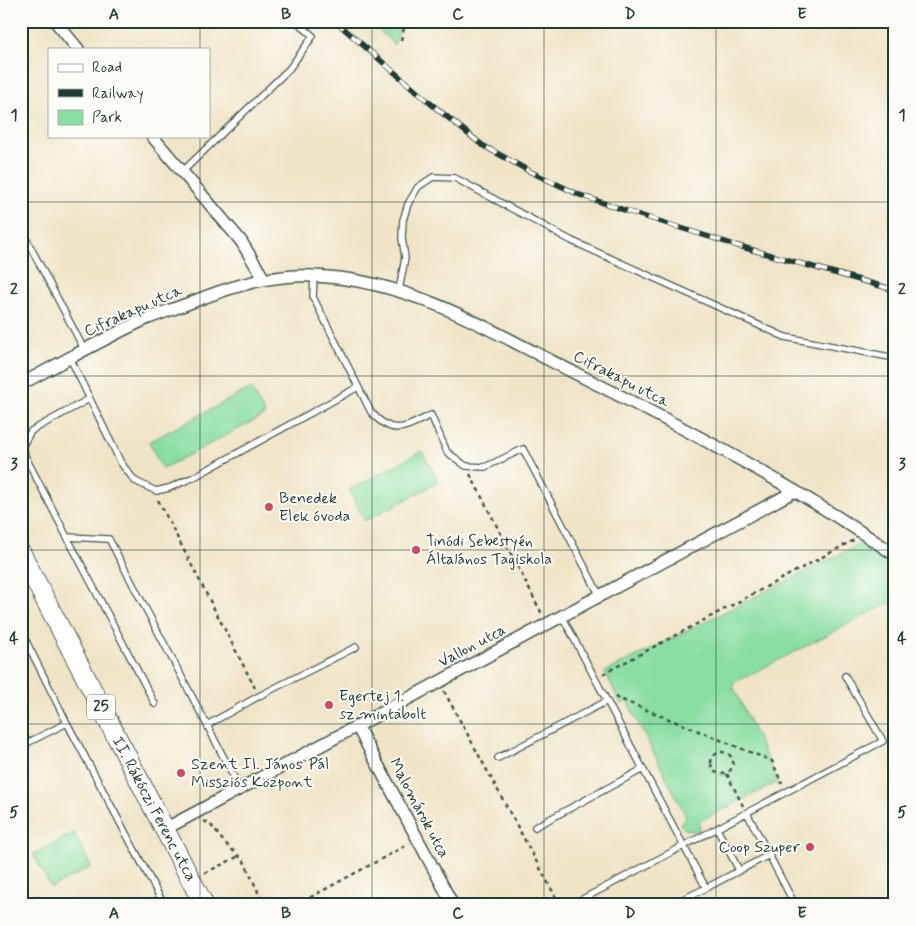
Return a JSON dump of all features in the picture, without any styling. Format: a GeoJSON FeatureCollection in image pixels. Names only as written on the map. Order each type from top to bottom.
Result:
{"type":"FeatureCollection","features":[{"type":"Feature","properties":{"kind":"main road","name":"II. Rákóczi Ferenc utca"},"geometry":{"type":"LineString","coordinates":[[21,553],[29,584],[165,829],[204,905]]}},
{"type":"Feature","properties":{"kind":"street"},"geometry":{"type":"LineString","coordinates":[[56,21],[77,48]]}},
{"type":"Feature","properties":{"kind":"street"},"geometry":{"type":"LineString","coordinates":[[154,138],[240,241],[264,279]]}},
{"type":"Feature","properties":{"kind":"street","name":"Cifrakapu utca"},"geometry":{"type":"LineString","coordinates":[[21,384],[147,319],[229,288],[264,279],[297,275],[364,282],[399,290],[448,309],[598,385],[735,457],[795,491],[865,534],[895,555]]}},
{"type":"Feature","properties":{"kind":"street","name":"Vallon utca"},"geometry":{"type":"LineString","coordinates":[[165,829],[795,491]]}},
{"type":"Feature","properties":{"kind":"street","name":"Malomárok utca"},"geometry":{"type":"LineString","coordinates":[[357,726],[453,905]]}},
{"type":"Feature","properties":{"kind":"lane"},"geometry":{"type":"LineString","coordinates":[[182,172],[289,69],[313,36],[296,21]]}},
{"type":"Feature","properties":{"kind":"lane"},"geometry":{"type":"LineString","coordinates":[[399,290],[405,258],[402,238],[403,220],[408,204],[418,187],[433,177],[455,178],[572,241],[785,337],[895,358]]}},
{"type":"Feature","properties":{"kind":"lane"},"geometry":{"type":"LineString","coordinates":[[21,229],[85,351]]}},
{"type":"Feature","properties":{"kind":"lane"},"geometry":{"type":"LineString","coordinates":[[314,276],[313,297],[371,412],[380,422],[393,429],[408,426],[431,415],[447,452],[466,466],[485,467],[523,449],[600,596]]}},
{"type":"Feature","properties":{"kind":"lane"},"geometry":{"type":"LineString","coordinates":[[70,358],[121,463],[135,481],[156,491],[169,488],[194,477],[358,387]]}},
{"type":"Feature","properties":{"kind":"lane"},"geometry":{"type":"LineString","coordinates":[[89,400],[31,431],[23,445],[24,456],[155,704]]}},
{"type":"Feature","properties":{"kind":"lane"},"geometry":{"type":"LineString","coordinates":[[67,537],[109,539],[240,789]]}},
{"type":"Feature","properties":{"kind":"lane"},"geometry":{"type":"LineString","coordinates":[[562,616],[706,888]]}},
{"type":"Feature","properties":{"kind":"lane"},"geometry":{"type":"LineString","coordinates":[[21,631],[67,723],[164,905]]}},
{"type":"Feature","properties":{"kind":"lane"},"geometry":{"type":"LineString","coordinates":[[207,726],[260,696],[356,647]]}},
{"type":"Feature","properties":{"kind":"lane"},"geometry":{"type":"LineString","coordinates":[[575,904],[883,741],[845,676]]}},
{"type":"Feature","properties":{"kind":"lane"},"geometry":{"type":"LineString","coordinates":[[498,758],[607,701]]}},
{"type":"Feature","properties":{"kind":"lane"},"geometry":{"type":"LineString","coordinates":[[21,746],[67,723]]}},
{"type":"Feature","properties":{"kind":"lane"},"geometry":{"type":"LineString","coordinates":[[535,827],[644,769]]}},
{"type":"Feature","properties":{"kind":"lane"},"geometry":{"type":"LineString","coordinates":[[747,813],[795,905]]}},
{"type":"Feature","properties":{"kind":"lane"},"geometry":{"type":"LineString","coordinates":[[717,829],[739,870]]}},
{"type":"Feature","properties":{"kind":"lane"},"geometry":{"type":"LineString","coordinates":[[671,905],[769,855]]}},
{"type":"Feature","properties":{"kind":"lane"},"geometry":{"type":"LineString","coordinates":[[29,905],[37,900]]}},
{"type":"Feature","properties":{"kind":"path"},"geometry":{"type":"LineString","coordinates":[[401,40],[406,21]]}},
{"type":"Feature","properties":{"kind":"path"},"geometry":{"type":"LineString","coordinates":[[466,466],[547,624]]}},
{"type":"Feature","properties":{"kind":"path"},"geometry":{"type":"LineString","coordinates":[[156,491],[158,503],[260,696]]}},
{"type":"Feature","properties":{"kind":"path"},"geometry":{"type":"LineString","coordinates":[[595,678],[865,534]]}},
{"type":"Feature","properties":{"kind":"path"},"geometry":{"type":"LineString","coordinates":[[440,682],[560,905]]}},
{"type":"Feature","properties":{"kind":"path"},"geometry":{"type":"LineString","coordinates":[[607,701],[615,696],[772,761],[786,792]]}},
{"type":"Feature","properties":{"kind":"path"},"geometry":{"type":"LineString","coordinates":[[718,753],[729,754],[732,759],[733,765],[727,774],[721,775],[712,768],[711,762],[718,753]]}},
{"type":"Feature","properties":{"kind":"path"},"geometry":{"type":"LineString","coordinates":[[727,774],[747,813]]}},
{"type":"Feature","properties":{"kind":"path"},"geometry":{"type":"LineString","coordinates":[[191,815],[210,824],[224,842],[244,861],[264,905]]}},
{"type":"Feature","properties":{"kind":"path"},"geometry":{"type":"LineString","coordinates":[[296,905],[417,840]]}},
{"type":"Feature","properties":{"kind":"path"},"geometry":{"type":"LineString","coordinates":[[191,880],[239,856]]}},
{"type":"Feature","properties":{"kind":"path"},"geometry":{"type":"LineString","coordinates":[[244,905],[261,897]]}},
{"type":"Feature","properties":{"kind":"green space"},"geometry":{"type":"Polygon","coordinates":[[[370,21],[403,21],[394,45],[370,21]]]}},
{"type":"Feature","properties":{"kind":"green space"},"geometry":{"type":"Polygon","coordinates":[[[251,388],[265,415],[162,469],[149,442],[251,388]]]}},
{"type":"Feature","properties":{"kind":"green space"},"geometry":{"type":"Polygon","coordinates":[[[422,451],[439,482],[365,521],[349,490],[422,451]]]}},
{"type":"Feature","properties":{"kind":"green space"},"geometry":{"type":"Polygon","coordinates":[[[866,541],[895,563],[895,600],[732,684],[778,782],[700,821],[699,832],[685,829],[680,824],[686,816],[627,701],[621,704],[605,672],[866,541]]]}},
{"type":"Feature","properties":{"kind":"green space"},"geometry":{"type":"Polygon","coordinates":[[[74,833],[91,867],[51,888],[33,854],[74,833]]]}},
{"type":"Feature","properties":{"kind":"railway"},"geometry":{"type":"LineString","coordinates":[[335,21],[482,145],[531,172],[580,195],[630,212],[735,245],[895,290]]}},
{"type":"Feature","properties":{"kind":"place","name":"Benedek Elek óvoda"},"geometry":{"type":"Point","coordinates":[269,507]}},
{"type":"Feature","properties":{"kind":"place","name":"Tinódi Sebestyén Általános Tagiskola"},"geometry":{"type":"Point","coordinates":[416,550]}},
{"type":"Feature","properties":{"kind":"place","name":"Egertej 1. sz mintabolt"},"geometry":{"type":"Point","coordinates":[329,705]}},
{"type":"Feature","properties":{"kind":"place","name":"Szent II. János Pál Missziós Központ"},"geometry":{"type":"Point","coordinates":[181,773]}},
{"type":"Feature","properties":{"kind":"place","name":"Coop Szuper"},"geometry":{"type":"Point","coordinates":[810,847]}}]}
